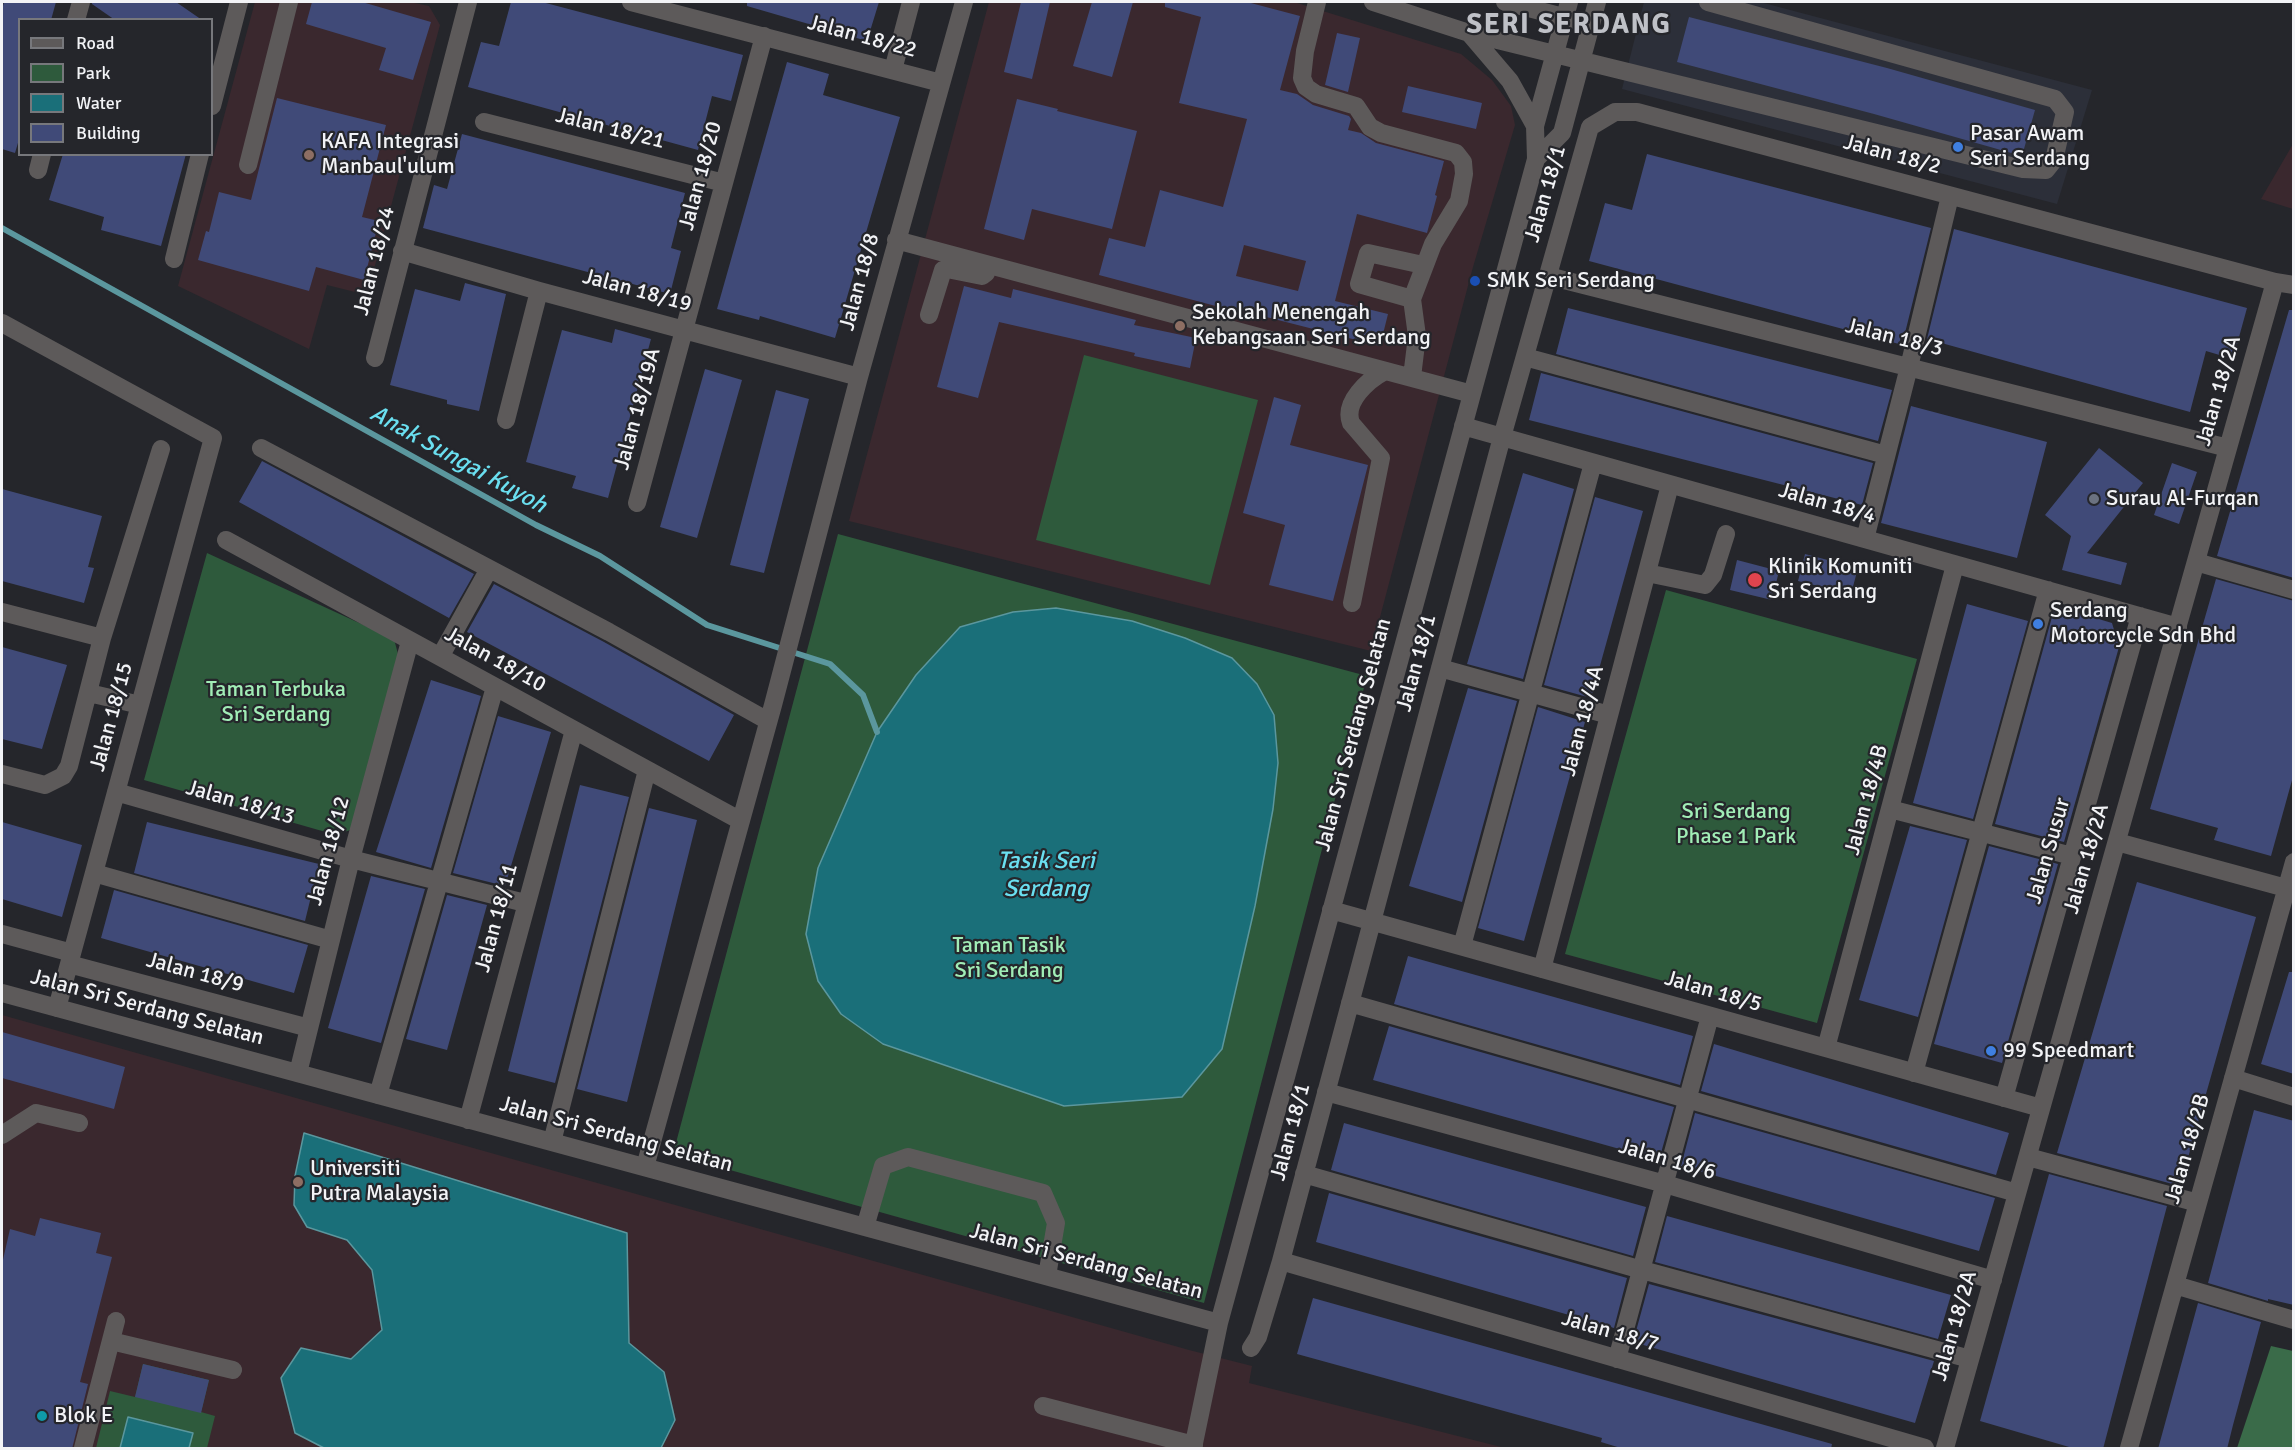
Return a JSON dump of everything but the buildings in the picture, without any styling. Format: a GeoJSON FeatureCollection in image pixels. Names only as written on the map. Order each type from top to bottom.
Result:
{"type":"FeatureCollection","features":[{"type":"Feature","properties":{"kind":"street"},"geometry":{"type":"LineString","coordinates":[[77,18],[81,2]]}},
{"type":"Feature","properties":{"kind":"street"},"geometry":{"type":"LineString","coordinates":[[214,85],[239,2]]}},
{"type":"Feature","properties":{"kind":"street"},"geometry":{"type":"LineString","coordinates":[[248,165],[289,2]]}},
{"type":"Feature","properties":{"kind":"street","name":"Jalan 18/24"},"geometry":{"type":"LineString","coordinates":[[375,358],[468,2]]}},
{"type":"Feature","properties":{"kind":"street","name":"Jalan 18/22"},"geometry":{"type":"LineString","coordinates":[[631,2],[692,9],[764,36],[941,83]]}},
{"type":"Feature","properties":{"kind":"street"},"geometry":{"type":"LineString","coordinates":[[893,70],[911,2]]}},
{"type":"Feature","properties":{"kind":"street","name":"Jalan 18/8"},"geometry":{"type":"LineString","coordinates":[[645,1167],[777,689],[859,377],[964,2]]}},
{"type":"Feature","properties":{"kind":"street"},"geometry":{"type":"LineString","coordinates":[[1317,2],[1303,69],[1302,78],[1306,87],[1332,100],[1356,106],[1370,128],[1456,153],[1463,162],[1464,174],[1459,201],[1423,265],[1412,300],[1417,336],[1412,377]]}},
{"type":"Feature","properties":{"kind":"street"},"geometry":{"type":"LineString","coordinates":[[1373,2],[1469,33],[2023,169],[2046,171],[2054,160],[2065,112],[2055,99],[1708,2]]}},
{"type":"Feature","properties":{"kind":"street"},"geometry":{"type":"LineString","coordinates":[[1505,2],[1567,9],[1591,24]]}},
{"type":"Feature","properties":{"kind":"street","name":"Jalan Sri Serdang Selatan"},"geometry":{"type":"LineString","coordinates":[[1536,159],[1562,133],[1597,2]]}},
{"type":"Feature","properties":{"kind":"street","name":"Jalan Sri Serdang Selatan"},"geometry":{"type":"LineString","coordinates":[[1194,1447],[1219,1323],[1536,159],[1535,126],[1567,9]]}},
{"type":"Feature","properties":{"kind":"street"},"geometry":{"type":"LineString","coordinates":[[1469,33],[1510,81],[1535,126]]}},
{"type":"Feature","properties":{"kind":"street","name":"Jalan 18/20"},"geometry":{"type":"LineString","coordinates":[[686,329],[764,36]]}},
{"type":"Feature","properties":{"kind":"street","name":"Jalan 18/1"},"geometry":{"type":"LineString","coordinates":[[1251,1348],[1258,1337],[1281,1261],[1502,437],[1590,127],[1615,112],[1636,112]]}},
{"type":"Feature","properties":{"kind":"street","name":"Jalan 18/2"},"geometry":{"type":"LineString","coordinates":[[1636,112],[2275,282],[2294,285]]}},
{"type":"Feature","properties":{"kind":"street","name":"Jalan 18/21"},"geometry":{"type":"LineString","coordinates":[[484,122],[724,183]]}},
{"type":"Feature","properties":{"kind":"street"},"geometry":{"type":"LineString","coordinates":[[174,259],[200,156]]}},
{"type":"Feature","properties":{"kind":"street"},"geometry":{"type":"LineString","coordinates":[[1865,539],[1950,195]]}},
{"type":"Feature","properties":{"kind":"street"},"geometry":{"type":"LineString","coordinates":[[897,240],[1472,394]]}},
{"type":"Feature","properties":{"kind":"street","name":"Jalan 18/19"},"geometry":{"type":"LineString","coordinates":[[402,251],[539,291],[859,377]]}},
{"type":"Feature","properties":{"kind":"street"},"geometry":{"type":"LineString","coordinates":[[1412,300],[1359,284],[1368,253],[1423,265]]}},
{"type":"Feature","properties":{"kind":"street"},"geometry":{"type":"LineString","coordinates":[[929,315],[943,270],[982,276],[986,273],[986,264]]}},
{"type":"Feature","properties":{"kind":"street","name":"Jalan 18/3"},"geometry":{"type":"LineString","coordinates":[[1548,276],[2228,448]]}},
{"type":"Feature","properties":{"kind":"street","name":"Jalan 18/2A"},"geometry":{"type":"LineString","coordinates":[[1945,1449],[2275,282]]}},
{"type":"Feature","properties":{"kind":"street"},"geometry":{"type":"LineString","coordinates":[[506,420],[539,291]]}},
{"type":"Feature","properties":{"kind":"street","name":"Jalan 18/15"},"geometry":{"type":"LineString","coordinates":[[2,323],[213,438],[57,1008]]}},
{"type":"Feature","properties":{"kind":"street","name":"Jalan 18/19A"},"geometry":{"type":"LineString","coordinates":[[637,503],[686,329]]}},
{"type":"Feature","properties":{"kind":"street"},"geometry":{"type":"LineString","coordinates":[[1525,357],[1887,455]]}},
{"type":"Feature","properties":{"kind":"street"},"geometry":{"type":"LineString","coordinates":[[1352,603],[1381,458],[1351,423],[1349,409],[1371,378],[1385,371]]}},
{"type":"Feature","properties":{"kind":"street","name":"Jalan 18/4"},"geometry":{"type":"LineString","coordinates":[[1463,426],[2178,627]]}},
{"type":"Feature","properties":{"kind":"street"},"geometry":{"type":"LineString","coordinates":[[261,448],[609,632],[768,721]]}},
{"type":"Feature","properties":{"kind":"street"},"geometry":{"type":"LineString","coordinates":[[2,774],[45,785],[63,776],[69,766],[102,638],[161,449]]}},
{"type":"Feature","properties":{"kind":"street"},"geometry":{"type":"LineString","coordinates":[[1462,946],[1593,463]]}},
{"type":"Feature","properties":{"kind":"street","name":"Jalan 18/4A"},"geometry":{"type":"LineString","coordinates":[[1542,969],[1670,485]]}},
{"type":"Feature","properties":{"kind":"street"},"geometry":{"type":"LineString","coordinates":[[1647,573],[1705,585],[1713,575],[1726,534]]}},
{"type":"Feature","properties":{"kind":"street","name":"Jalan 18/10"},"geometry":{"type":"LineString","coordinates":[[226,540],[741,821]]}},
{"type":"Feature","properties":{"kind":"street"},"geometry":{"type":"LineString","coordinates":[[2196,562],[2294,590]]}},
{"type":"Feature","properties":{"kind":"street","name":"Jalan 18/4B"},"geometry":{"type":"LineString","coordinates":[[1826,1048],[1955,565]]}},
{"type":"Feature","properties":{"kind":"street"},"geometry":{"type":"LineString","coordinates":[[440,657],[489,568]]}},
{"type":"Feature","properties":{"kind":"street"},"geometry":{"type":"LineString","coordinates":[[1914,1073],[2048,590]]}},
{"type":"Feature","properties":{"kind":"street"},"geometry":{"type":"LineString","coordinates":[[2,612],[102,638]]}},
{"type":"Feature","properties":{"kind":"street","name":"Jalan Susur"},"geometry":{"type":"LineString","coordinates":[[2004,1098],[2140,616]]}},
{"type":"Feature","properties":{"kind":"street","name":"Jalan 18/12"},"geometry":{"type":"LineString","coordinates":[[298,1073],[351,859],[410,641]]}},
{"type":"Feature","properties":{"kind":"street"},"geometry":{"type":"LineString","coordinates":[[1440,668],[1609,715]]}},
{"type":"Feature","properties":{"kind":"street"},"geometry":{"type":"LineString","coordinates":[[378,1095],[495,687]]}},
{"type":"Feature","properties":{"kind":"street"},"geometry":{"type":"LineString","coordinates":[[88,693],[140,705]]}},
{"type":"Feature","properties":{"kind":"street","name":"Jalan 18/11"},"geometry":{"type":"LineString","coordinates":[[468,1120],[525,903],[574,730]]}},
{"type":"Feature","properties":{"kind":"street"},"geometry":{"type":"LineString","coordinates":[[552,1142],[647,770]]}},
{"type":"Feature","properties":{"kind":"street","name":"Jalan 18/13"},"geometry":{"type":"LineString","coordinates":[[116,792],[351,859],[525,903]]}},
{"type":"Feature","properties":{"kind":"street"},"geometry":{"type":"LineString","coordinates":[[1890,808],[2072,856]]}},
{"type":"Feature","properties":{"kind":"street"},"geometry":{"type":"LineString","coordinates":[[2117,842],[2286,888]]}},
{"type":"Feature","properties":{"kind":"street","name":"Jalan 18/2B"},"geometry":{"type":"LineString","coordinates":[[2129,1449],[2294,862]]}},
{"type":"Feature","properties":{"kind":"street"},"geometry":{"type":"LineString","coordinates":[[94,873],[331,939]]}},
{"type":"Feature","properties":{"kind":"street","name":"Jalan 18/5"},"geometry":{"type":"LineString","coordinates":[[1331,910],[2041,1108]]}},
{"type":"Feature","properties":{"kind":"street","name":"Jalan 18/9"},"geometry":{"type":"LineString","coordinates":[[2,934],[71,958],[309,1028]]}},
{"type":"Feature","properties":{"kind":"street","name":"Jalan Sri Serdang Selatan"},"geometry":{"type":"LineString","coordinates":[[2,993],[1219,1323]]}},
{"type":"Feature","properties":{"kind":"street"},"geometry":{"type":"LineString","coordinates":[[1350,1003],[2017,1193]]}},
{"type":"Feature","properties":{"kind":"street"},"geometry":{"type":"LineString","coordinates":[[1617,1359],[1710,1016]]}},
{"type":"Feature","properties":{"kind":"street"},"geometry":{"type":"LineString","coordinates":[[2233,1078],[2294,1097]]}},
{"type":"Feature","properties":{"kind":"street","name":"Jalan 18/6"},"geometry":{"type":"LineString","coordinates":[[1326,1092],[1665,1184],[1993,1280]]}},
{"type":"Feature","properties":{"kind":"street"},"geometry":{"type":"LineString","coordinates":[[2,1134],[36,1113],[79,1123]]}},
{"type":"Feature","properties":{"kind":"street"},"geometry":{"type":"LineString","coordinates":[[865,1227],[883,1166],[908,1157],[1043,1193],[1056,1223],[1047,1276]]}},
{"type":"Feature","properties":{"kind":"street"},"geometry":{"type":"LineString","coordinates":[[2028,1157],[2198,1203]]}},
{"type":"Feature","properties":{"kind":"street"},"geometry":{"type":"LineString","coordinates":[[1304,1174],[1642,1270],[1970,1359]]}},
{"type":"Feature","properties":{"kind":"street","name":"Jalan 18/7"},"geometry":{"type":"LineString","coordinates":[[1281,1261],[1917,1447]]}},
{"type":"Feature","properties":{"kind":"street"},"geometry":{"type":"LineString","coordinates":[[2175,1285],[2294,1320]]}},
{"type":"Feature","properties":{"kind":"street"},"geometry":{"type":"LineString","coordinates":[[83,1449],[116,1321]]}},
{"type":"Feature","properties":{"kind":"street"},"geometry":{"type":"LineString","coordinates":[[111,1341],[234,1370]]}},
{"type":"Feature","properties":{"kind":"street"},"geometry":{"type":"LineString","coordinates":[[1043,1406],[1194,1447]]}},
{"type":"Feature","properties":{"kind":"shaded area","name":"KAFA Integrasi Manbaul'ulum"},"geometry":{"type":"Polygon","coordinates":[[[255,2],[410,2],[429,6],[440,25],[367,295],[327,285],[309,349],[178,286],[255,2]]]}},
{"type":"Feature","properties":{"kind":"shaded area","name":"Sekolah Menengah Kebangsaan Seri Serdang"},"geometry":{"type":"Polygon","coordinates":[[[989,2],[1294,2],[1461,54],[1492,80],[1511,106],[1515,125],[1473,267],[1371,651],[849,521],[989,2]]]}},
{"type":"Feature","properties":{"kind":"shaded area","name":"Pasar Awam Seri Serdang"},"geometry":{"type":"Polygon","coordinates":[[[1644,2],[1760,2],[2092,90],[2057,204],[1622,89],[1644,2]]]}},
{"type":"Feature","properties":{"kind":"shaded area"},"geometry":{"type":"Polygon","coordinates":[[[2293,144],[2294,209],[2261,199],[2293,144]]]}},
{"type":"Feature","properties":{"kind":"shaded area","name":"Universiti Putra Malaysia"},"geometry":{"type":"Polygon","coordinates":[[[2,1015],[1252,1366],[1249,1383],[1505,1448],[2,1448],[2,1015]]]}},
{"type":"Feature","properties":{"kind":"green space"},"geometry":{"type":"Polygon","coordinates":[[[1084,355],[1258,400],[1210,585],[1036,540],[1084,355]]]}},
{"type":"Feature","properties":{"kind":"green space","name":"Taman Tasik Sri Serdang"},"geometry":{"type":"Polygon","coordinates":[[[838,534],[1367,676],[1204,1303],[673,1154],[838,534]]]}},
{"type":"Feature","properties":{"kind":"green space","name":"Taman Terbuka Sri Serdang"},"geometry":{"type":"Polygon","coordinates":[[[207,553],[394,639],[398,654],[353,829],[336,835],[144,780],[207,553]]]}},
{"type":"Feature","properties":{"kind":"green space","name":"Sri Serdang Phase 1 Park"},"geometry":{"type":"Polygon","coordinates":[[[1666,590],[1917,659],[1817,1023],[1565,954],[1666,590]]]}},
{"type":"Feature","properties":{"kind":"green space"},"geometry":{"type":"Polygon","coordinates":[[[2271,1346],[2293,1351],[2293,1448],[2237,1448],[2271,1346]]]}},
{"type":"Feature","properties":{"kind":"green space"},"geometry":{"type":"Polygon","coordinates":[[[143,1364],[209,1380],[201,1412],[215,1416],[207,1448],[96,1448],[110,1391],[135,1397],[143,1364]]]}},
{"type":"Feature","properties":{"kind":"water","name":"Tasik Seri Serdang"},"geometry":{"type":"Polygon","coordinates":[[[1056,608],[1132,621],[1185,638],[1232,658],[1257,684],[1274,715],[1278,763],[1273,809],[1255,906],[1222,1049],[1182,1097],[1064,1106],[883,1044],[841,1014],[818,981],[806,934],[818,868],[877,732],[916,675],[960,627],[1013,612],[1056,608]]]}},
{"type":"Feature","properties":{"kind":"water"},"geometry":{"type":"Polygon","coordinates":[[[304,1133],[627,1233],[629,1343],[664,1372],[675,1420],[661,1448],[324,1448],[295,1433],[281,1378],[301,1348],[351,1359],[382,1330],[372,1270],[347,1240],[307,1227],[294,1205],[295,1176],[304,1133]]]}},
{"type":"Feature","properties":{"kind":"water"},"geometry":{"type":"Polygon","coordinates":[[[128,1417],[193,1433],[189,1448],[120,1448],[128,1417]]]}},
{"type":"Feature","properties":{"kind":"waterway","name":"Anak Sungai Kuyoh"},"geometry":{"type":"LineString","coordinates":[[2,228],[536,525],[600,556],[707,625],[830,664],[863,695],[877,732]]}},
{"type":"Feature","properties":{"kind":"place","name":"Pasar Awam Seri Serdang"},"geometry":{"type":"Point","coordinates":[1958,147]}},
{"type":"Feature","properties":{"kind":"place","name":"KAFA Integrasi Manbaul'ulum"},"geometry":{"type":"Point","coordinates":[309,155]}},
{"type":"Feature","properties":{"kind":"place","name":"SMK Seri Serdang"},"geometry":{"type":"Point","coordinates":[1475,281]}},
{"type":"Feature","properties":{"kind":"place","name":"Sekolah Menengah Kebangsaan Seri Serdang"},"geometry":{"type":"Point","coordinates":[1180,326]}},
{"type":"Feature","properties":{"kind":"place","name":"Surau Al-Furqan"},"geometry":{"type":"Point","coordinates":[2094,499]}},
{"type":"Feature","properties":{"kind":"place","name":"Klinik Komuniti Sri Serdang"},"geometry":{"type":"Point","coordinates":[1755,580]}},
{"type":"Feature","properties":{"kind":"place","name":"Serdang Motorcycle Sdn Bhd"},"geometry":{"type":"Point","coordinates":[2038,624]}},
{"type":"Feature","properties":{"kind":"place","name":"99 Speedmart"},"geometry":{"type":"Point","coordinates":[1991,1051]}},
{"type":"Feature","properties":{"kind":"place","name":"Universiti Putra Malaysia"},"geometry":{"type":"Point","coordinates":[298,1182]}},
{"type":"Feature","properties":{"kind":"place","name":"Blok E"},"geometry":{"type":"Point","coordinates":[42,1416]}},
{"type":"Feature","properties":{"kind":"district","name":"SERI SERDANG"},"geometry":{"type":"Point","coordinates":[1569,26]}}]}
